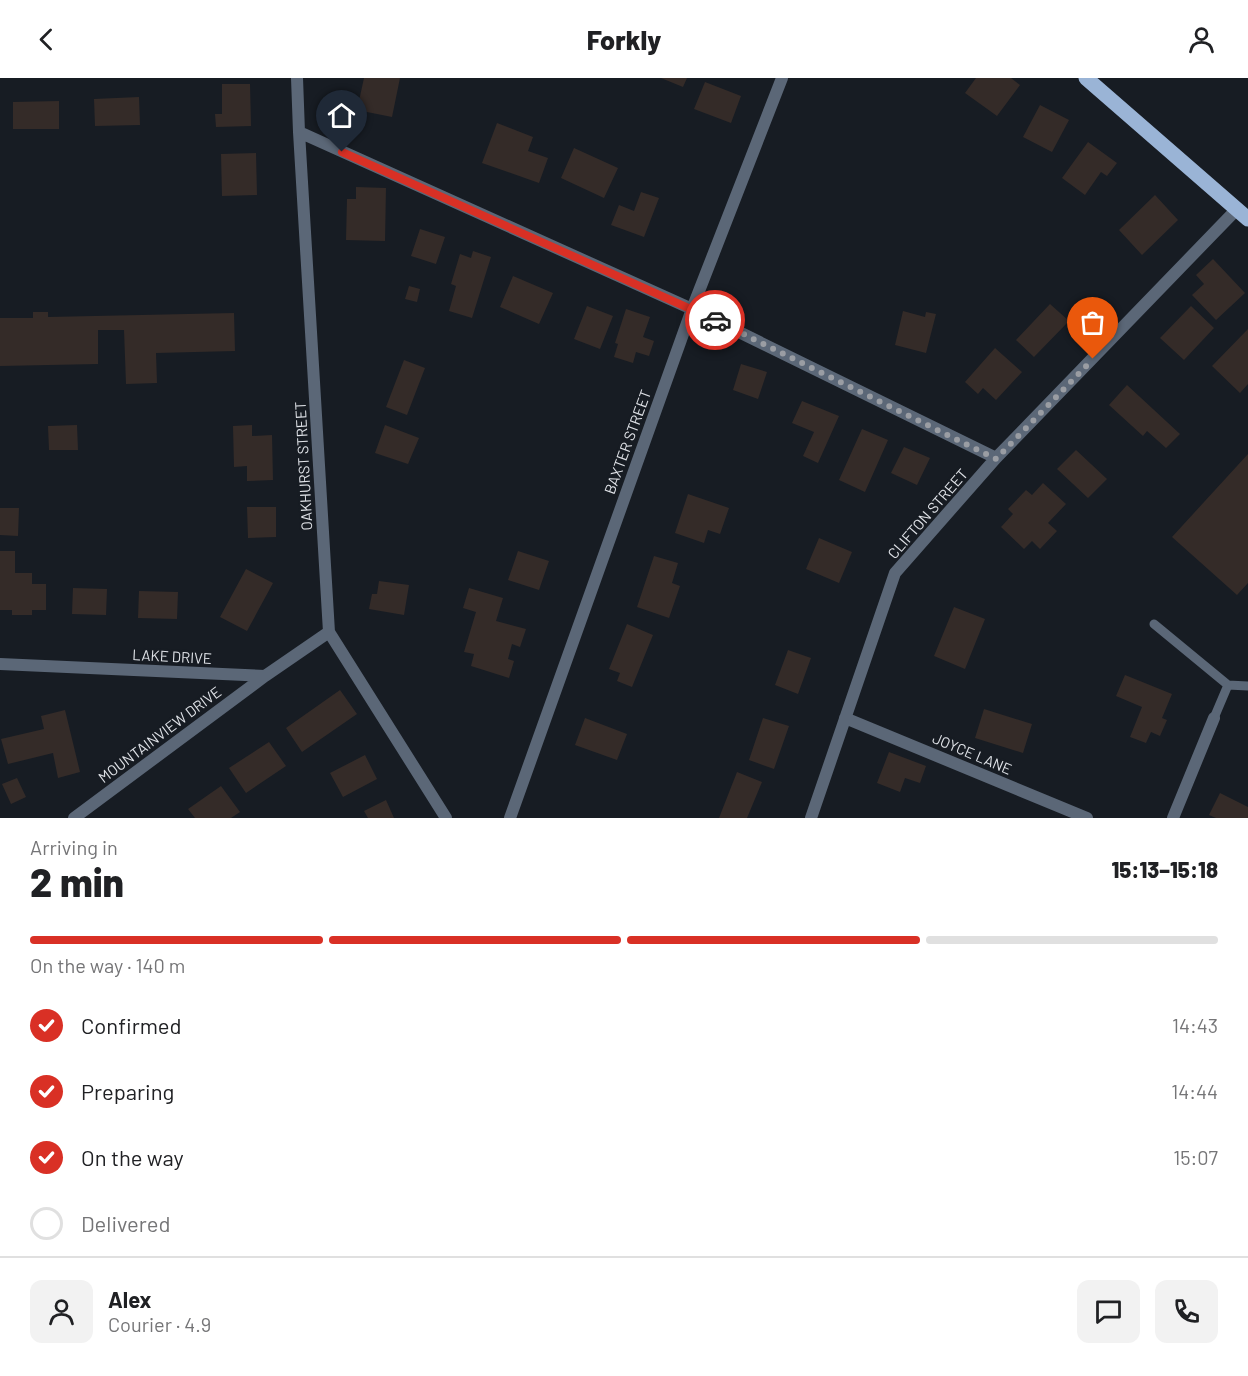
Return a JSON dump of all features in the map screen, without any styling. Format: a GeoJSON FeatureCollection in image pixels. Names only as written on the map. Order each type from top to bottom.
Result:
{"type":"FeatureCollection","features":[{"type":"Feature","properties":{"kind":"main road"},"geometry":{"type":"LineString","coordinates":[[1086,78],[1243,214]]}},
{"type":"Feature","properties":{"kind":"street","name":"OAKHURST STREET"},"geometry":{"type":"LineString","coordinates":[[297,78],[328,632],[446,818]]}},
{"type":"Feature","properties":{"kind":"street","name":"BAXTER STREET"},"geometry":{"type":"LineString","coordinates":[[510,818],[692,309],[782,78]]}},
{"type":"Feature","properties":{"kind":"street"},"geometry":{"type":"LineString","coordinates":[[299,132],[692,309],[996,459]]}},
{"type":"Feature","properties":{"kind":"street","name":"CLIFTON STREET"},"geometry":{"type":"LineString","coordinates":[[811,818],[895,573],[996,459],[1243,214]]}},
{"type":"Feature","properties":{"kind":"street"},"geometry":{"type":"LineString","coordinates":[[265,676],[328,632]]}},
{"type":"Feature","properties":{"kind":"street","name":"LAKE DRIVE"},"geometry":{"type":"LineString","coordinates":[[0,664],[265,676]]}},
{"type":"Feature","properties":{"kind":"street","name":"MOUNTAINVIEW DRIVE"},"geometry":{"type":"LineString","coordinates":[[74,818],[265,676]]}},
{"type":"Feature","properties":{"kind":"street","name":"JOYCE LANE"},"geometry":{"type":"LineString","coordinates":[[845,718],[1087,818]]}},
{"type":"Feature","properties":{"kind":"street"},"geometry":{"type":"LineString","coordinates":[[1173,818],[1214,718]]}},
{"type":"Feature","properties":{"kind":"lane"},"geometry":{"type":"LineString","coordinates":[[1154,624],[1228,685],[1248,686]]}},
{"type":"Feature","properties":{"kind":"lane"},"geometry":{"type":"LineString","coordinates":[[1214,718],[1228,685]]}},
{"type":"Feature","properties":{"kind":"building"},"geometry":{"type":"Polygon","coordinates":[[[364,78],[400,78],[392,117],[357,110],[364,78]]]}},
{"type":"Feature","properties":{"kind":"building"},"geometry":{"type":"Polygon","coordinates":[[[661,78],[687,78],[683,87],[661,78]]]}},
{"type":"Feature","properties":{"kind":"building"},"geometry":{"type":"Polygon","coordinates":[[[976,78],[1011,78],[1020,85],[997,116],[965,93],[976,78]]]}},
{"type":"Feature","properties":{"kind":"building"},"geometry":{"type":"Polygon","coordinates":[[[705,82],[741,96],[731,123],[694,109],[705,82]]]}},
{"type":"Feature","properties":{"kind":"building"},"geometry":{"type":"Polygon","coordinates":[[[222,84],[250,84],[251,126],[216,127],[215,114],[222,114],[222,84]]]}},
{"type":"Feature","properties":{"kind":"building"},"geometry":{"type":"Polygon","coordinates":[[[139,97],[140,125],[95,126],[94,99],[139,97]]]}},
{"type":"Feature","properties":{"kind":"building"},"geometry":{"type":"Polygon","coordinates":[[[59,101],[59,129],[13,129],[13,102],[59,101]]]}},
{"type":"Feature","properties":{"kind":"building"},"geometry":{"type":"Polygon","coordinates":[[[1040,105],[1069,120],[1052,152],[1023,137],[1040,105]]]}},
{"type":"Feature","properties":{"kind":"building"},"geometry":{"type":"Polygon","coordinates":[[[497,123],[533,137],[528,151],[548,158],[539,183],[482,163],[497,123]]]}},
{"type":"Feature","properties":{"kind":"building"},"geometry":{"type":"Polygon","coordinates":[[[1088,142],[1117,163],[1107,176],[1101,172],[1085,195],[1062,178],[1088,142]]]}},
{"type":"Feature","properties":{"kind":"building"},"geometry":{"type":"Polygon","coordinates":[[[574,148],[618,168],[604,198],[561,178],[574,148]]]}},
{"type":"Feature","properties":{"kind":"building"},"geometry":{"type":"Polygon","coordinates":[[[256,153],[257,195],[222,196],[221,154],[256,153]]]}},
{"type":"Feature","properties":{"kind":"building"},"geometry":{"type":"Polygon","coordinates":[[[356,187],[386,188],[385,241],[346,240],[347,199],[356,199],[356,187]]]}},
{"type":"Feature","properties":{"kind":"building"},"geometry":{"type":"Polygon","coordinates":[[[641,192],[659,198],[644,237],[611,225],[619,205],[634,211],[641,192]]]}},
{"type":"Feature","properties":{"kind":"building"},"geometry":{"type":"Polygon","coordinates":[[[1155,195],[1178,220],[1142,255],[1119,230],[1155,195]]]}},
{"type":"Feature","properties":{"kind":"building"},"geometry":{"type":"Polygon","coordinates":[[[420,229],[445,237],[436,264],[411,256],[420,229]]]}},
{"type":"Feature","properties":{"kind":"building"},"geometry":{"type":"Polygon","coordinates":[[[473,251],[491,257],[472,318],[449,311],[456,286],[451,284],[460,254],[471,258],[473,251]]]}},
{"type":"Feature","properties":{"kind":"building"},"geometry":{"type":"Polygon","coordinates":[[[1213,259],[1245,293],[1216,320],[1192,295],[1204,284],[1196,275],[1213,259]]]}},
{"type":"Feature","properties":{"kind":"building"},"geometry":{"type":"Polygon","coordinates":[[[513,276],[553,293],[539,324],[500,307],[513,276]]]}},
{"type":"Feature","properties":{"kind":"building"},"geometry":{"type":"Polygon","coordinates":[[[409,286],[420,289],[417,302],[405,299],[409,286]]]}},
{"type":"Feature","properties":{"kind":"building"},"geometry":{"type":"Polygon","coordinates":[[[1050,304],[1069,321],[1034,357],[1016,340],[1050,304]]]}},
{"type":"Feature","properties":{"kind":"building"},"geometry":{"type":"Polygon","coordinates":[[[587,306],[613,316],[600,349],[574,339],[587,306]]]}},
{"type":"Feature","properties":{"kind":"building"},"geometry":{"type":"Polygon","coordinates":[[[1191,306],[1214,328],[1184,360],[1160,338],[1191,306]]]}},
{"type":"Feature","properties":{"kind":"building"},"geometry":{"type":"Polygon","coordinates":[[[626,309],[650,317],[643,337],[654,341],[649,356],[636,352],[633,363],[614,357],[618,344],[615,343],[626,309]]]}},
{"type":"Feature","properties":{"kind":"building"},"geometry":{"type":"Polygon","coordinates":[[[903,311],[925,317],[926,312],[936,314],[926,353],[895,345],[903,311]]]}},
{"type":"Feature","properties":{"kind":"building"},"geometry":{"type":"Polygon","coordinates":[[[33,312],[48,312],[48,317],[234,313],[235,351],[156,353],[157,383],[126,384],[124,330],[98,330],[98,364],[0,366],[0,318],[33,318],[33,312]]]}},
{"type":"Feature","properties":{"kind":"building"},"geometry":{"type":"Polygon","coordinates":[[[1248,329],[1248,384],[1240,393],[1212,366],[1248,329]]]}},
{"type":"Feature","properties":{"kind":"building"},"geometry":{"type":"Polygon","coordinates":[[[995,348],[1022,372],[996,400],[983,388],[978,394],[965,382],[995,348]]]}},
{"type":"Feature","properties":{"kind":"building"},"geometry":{"type":"Polygon","coordinates":[[[404,360],[425,368],[407,415],[386,407],[404,360]]]}},
{"type":"Feature","properties":{"kind":"building"},"geometry":{"type":"Polygon","coordinates":[[[741,364],[767,372],[758,399],[733,390],[741,364]]]}},
{"type":"Feature","properties":{"kind":"building"},"geometry":{"type":"Polygon","coordinates":[[[1127,385],[1180,434],[1166,448],[1147,431],[1143,436],[1109,405],[1127,385]]]}},
{"type":"Feature","properties":{"kind":"building"},"geometry":{"type":"Polygon","coordinates":[[[802,401],[839,416],[818,463],[803,456],[814,432],[792,423],[802,401]]]}},
{"type":"Feature","properties":{"kind":"building"},"geometry":{"type":"Polygon","coordinates":[[[77,425],[78,450],[49,450],[48,426],[77,425]]]}},
{"type":"Feature","properties":{"kind":"building"},"geometry":{"type":"Polygon","coordinates":[[[252,425],[252,436],[272,435],[273,480],[247,481],[247,466],[234,467],[233,426],[252,425]]]}},
{"type":"Feature","properties":{"kind":"building"},"geometry":{"type":"Polygon","coordinates":[[[385,425],[419,438],[408,464],[375,453],[385,425]]]}},
{"type":"Feature","properties":{"kind":"building"},"geometry":{"type":"Polygon","coordinates":[[[862,429],[888,440],[865,492],[839,480],[862,429]]]}},
{"type":"Feature","properties":{"kind":"building"},"geometry":{"type":"Polygon","coordinates":[[[904,447],[930,458],[917,485],[891,473],[904,447]]]}},
{"type":"Feature","properties":{"kind":"building"},"geometry":{"type":"Polygon","coordinates":[[[1076,450],[1107,479],[1088,498],[1057,469],[1076,450]]]}},
{"type":"Feature","properties":{"kind":"building"},"geometry":{"type":"Polygon","coordinates":[[[1248,454],[1248,583],[1237,595],[1172,537],[1248,454]]]}},
{"type":"Feature","properties":{"kind":"building"},"geometry":{"type":"Polygon","coordinates":[[[1043,483],[1066,504],[1048,523],[1057,531],[1040,549],[1032,541],[1024,549],[1001,527],[1013,514],[1008,509],[1026,490],[1032,495],[1043,483]]]}},
{"type":"Feature","properties":{"kind":"building"},"geometry":{"type":"Polygon","coordinates":[[[688,494],[729,508],[720,534],[708,530],[704,543],[675,533],[688,494]]]}},
{"type":"Feature","properties":{"kind":"building"},"geometry":{"type":"Polygon","coordinates":[[[247,507],[276,507],[276,537],[248,538],[247,507]]]}},
{"type":"Feature","properties":{"kind":"building"},"geometry":{"type":"Polygon","coordinates":[[[0,508],[19,508],[18,536],[0,535],[0,508]]]}},
{"type":"Feature","properties":{"kind":"building"},"geometry":{"type":"Polygon","coordinates":[[[819,538],[852,552],[839,583],[806,569],[819,538]]]}},
{"type":"Feature","properties":{"kind":"building"},"geometry":{"type":"Polygon","coordinates":[[[0,551],[15,551],[15,573],[32,573],[32,584],[46,584],[46,610],[32,610],[32,615],[12,615],[12,610],[0,610],[0,551]]]}},
{"type":"Feature","properties":{"kind":"building"},"geometry":{"type":"Polygon","coordinates":[[[518,551],[549,561],[539,590],[508,580],[518,551]]]}},
{"type":"Feature","properties":{"kind":"building"},"geometry":{"type":"Polygon","coordinates":[[[654,556],[678,563],[672,583],[680,586],[669,618],[637,607],[654,556]]]}},
{"type":"Feature","properties":{"kind":"building"},"geometry":{"type":"Polygon","coordinates":[[[246,569],[273,583],[247,631],[220,617],[246,569]]]}},
{"type":"Feature","properties":{"kind":"building"},"geometry":{"type":"Polygon","coordinates":[[[379,581],[409,585],[404,615],[369,609],[372,594],[377,594],[379,581]]]}},
{"type":"Feature","properties":{"kind":"building"},"geometry":{"type":"Polygon","coordinates":[[[73,588],[107,589],[106,615],[72,614],[73,588]]]}},
{"type":"Feature","properties":{"kind":"building"},"geometry":{"type":"Polygon","coordinates":[[[469,588],[503,598],[496,621],[526,629],[520,647],[512,644],[508,659],[514,661],[509,678],[471,666],[474,654],[464,652],[476,612],[463,608],[469,588]]]}},
{"type":"Feature","properties":{"kind":"building"},"geometry":{"type":"Polygon","coordinates":[[[139,591],[178,592],[177,619],[138,618],[139,591]]]}},
{"type":"Feature","properties":{"kind":"building"},"geometry":{"type":"Polygon","coordinates":[[[954,607],[985,619],[965,669],[934,656],[954,607]]]}},
{"type":"Feature","properties":{"kind":"building"},"geometry":{"type":"Polygon","coordinates":[[[627,624],[653,635],[632,687],[617,681],[620,673],[609,669],[627,624]]]}},
{"type":"Feature","properties":{"kind":"building"},"geometry":{"type":"Polygon","coordinates":[[[788,650],[811,658],[798,694],[775,685],[788,650]]]}},
{"type":"Feature","properties":{"kind":"building"},"geometry":{"type":"Polygon","coordinates":[[[1125,675],[1172,694],[1162,718],[1167,720],[1160,736],[1151,732],[1146,743],[1130,737],[1142,707],[1116,696],[1125,675]]]}},
{"type":"Feature","properties":{"kind":"building"},"geometry":{"type":"Polygon","coordinates":[[[340,690],[357,714],[302,752],[286,728],[340,690]]]}},
{"type":"Feature","properties":{"kind":"building"},"geometry":{"type":"Polygon","coordinates":[[[984,709],[1032,724],[1023,753],[975,738],[984,709]]]}},
{"type":"Feature","properties":{"kind":"building"},"geometry":{"type":"Polygon","coordinates":[[[65,710],[80,772],[58,778],[53,753],[8,764],[1,739],[44,729],[41,716],[65,710]]]}},
{"type":"Feature","properties":{"kind":"building"},"geometry":{"type":"Polygon","coordinates":[[[585,718],[627,734],[617,760],[575,745],[585,718]]]}},
{"type":"Feature","properties":{"kind":"building"},"geometry":{"type":"Polygon","coordinates":[[[763,718],[789,726],[774,769],[749,760],[763,718]]]}},
{"type":"Feature","properties":{"kind":"building"},"geometry":{"type":"Polygon","coordinates":[[[269,742],[286,766],[246,793],[229,768],[269,742]]]}},
{"type":"Feature","properties":{"kind":"building"},"geometry":{"type":"Polygon","coordinates":[[[889,752],[926,766],[920,783],[905,778],[900,792],[877,783],[889,752]]]}},
{"type":"Feature","properties":{"kind":"building"},"geometry":{"type":"Polygon","coordinates":[[[365,755],[377,779],[343,797],[330,773],[365,755]]]}},
{"type":"Feature","properties":{"kind":"building"},"geometry":{"type":"Polygon","coordinates":[[[737,772],[762,782],[747,818],[719,818],[737,772]]]}},
{"type":"Feature","properties":{"kind":"building"},"geometry":{"type":"Polygon","coordinates":[[[17,778],[26,797],[11,804],[2,784],[17,778]]]}},
{"type":"Feature","properties":{"kind":"building"},"geometry":{"type":"Polygon","coordinates":[[[221,786],[240,812],[231,818],[195,818],[188,809],[221,786]]]}},
{"type":"Feature","properties":{"kind":"building"},"geometry":{"type":"Polygon","coordinates":[[[1220,793],[1248,807],[1248,818],[1216,818],[1209,815],[1220,793]]]}},
{"type":"Feature","properties":{"kind":"building"},"geometry":{"type":"Polygon","coordinates":[[[386,800],[394,818],[368,818],[364,811],[386,800]]]}},
{"type":"Feature","properties":{"kind":"way so far"},"geometry":{"type":"LineString","coordinates":[[715,320],[996,459],[1093,359]]}},
{"type":"Feature","properties":{"kind":"route"},"geometry":{"type":"LineString","coordinates":[[342,152],[715,320]]}}]}
